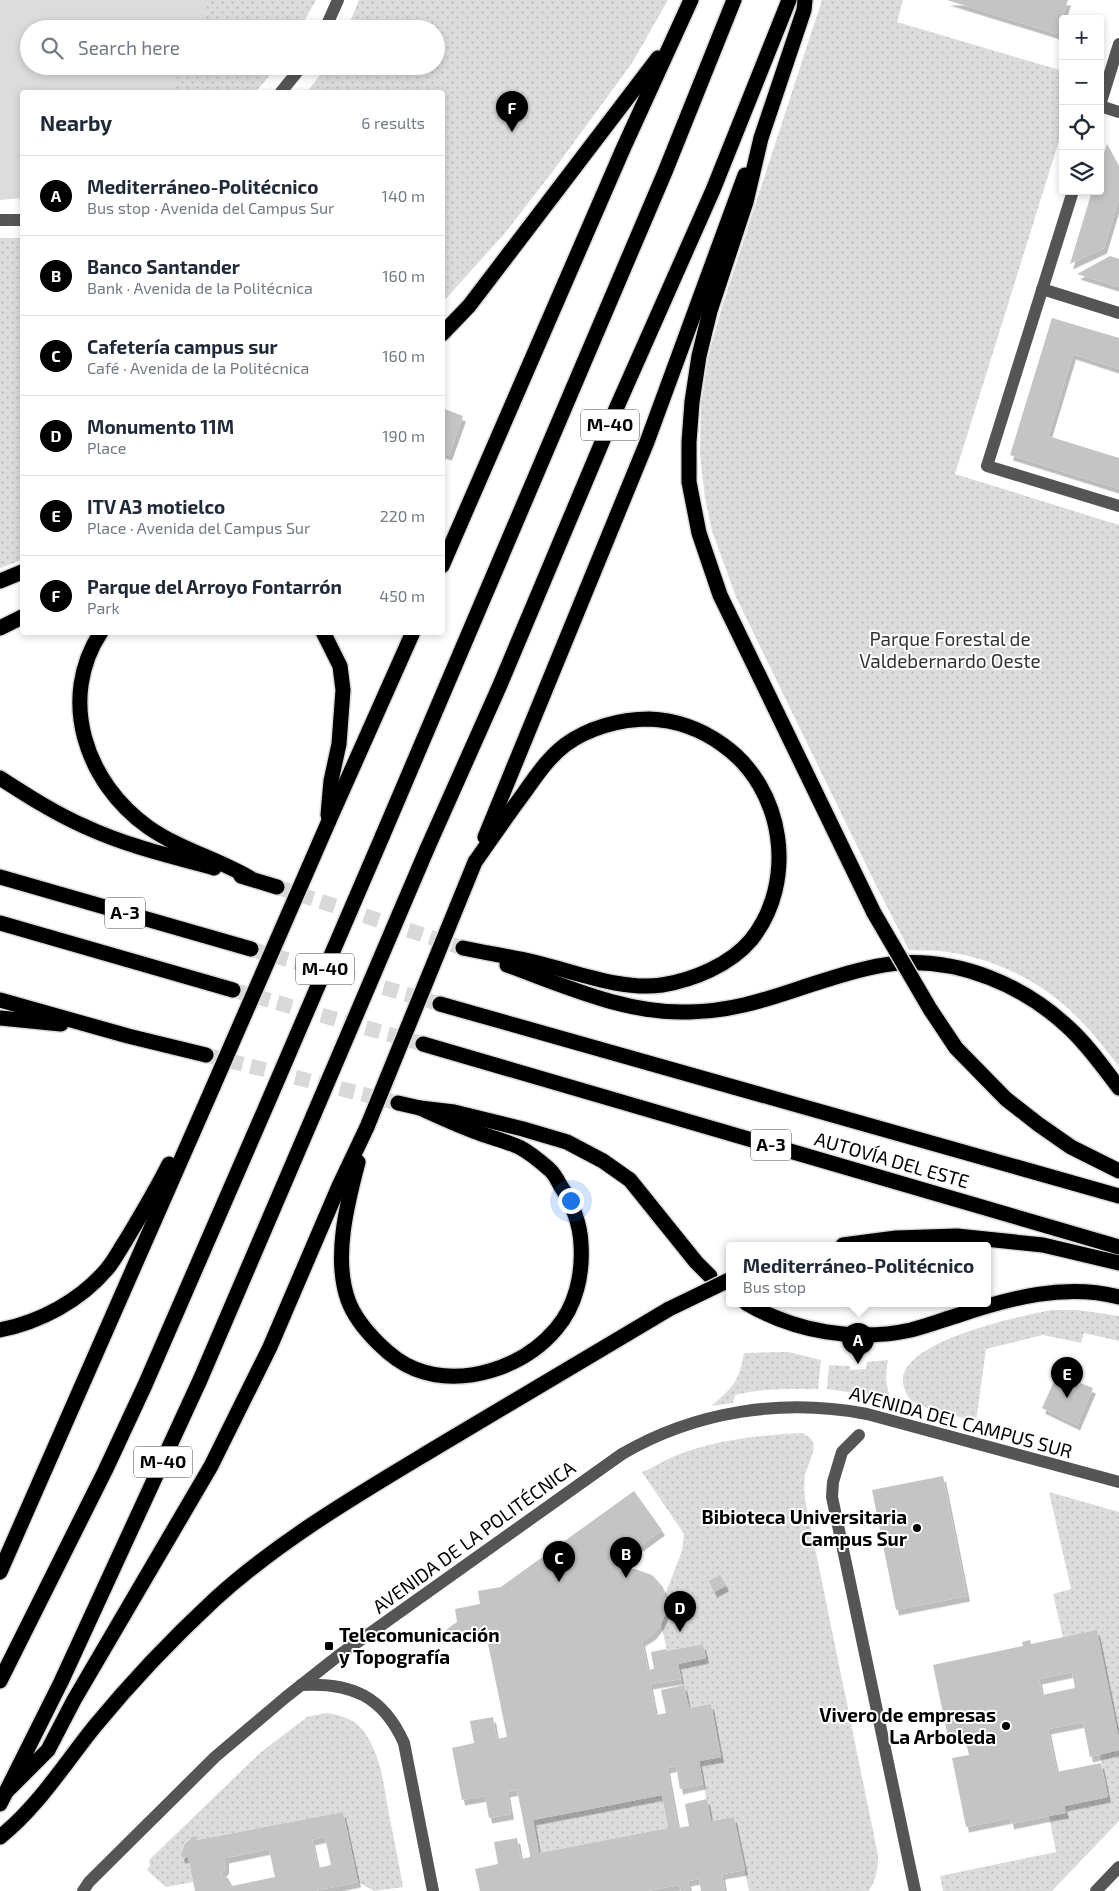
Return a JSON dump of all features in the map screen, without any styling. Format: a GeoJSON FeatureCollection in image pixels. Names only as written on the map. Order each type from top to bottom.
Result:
{"type":"FeatureCollection","features":[{"type":"Feature","properties":{"kind":"highway"},"geometry":{"type":"LineString","coordinates":[[445,559],[623,150],[691,0]]}},
{"type":"Feature","properties":{"kind":"highway","name":"M-40"},"geometry":{"type":"LineString","coordinates":[[0,1680],[104,1471],[268,1102],[665,172],[734,0]]}},
{"type":"Feature","properties":{"kind":"highway","name":"M-40"},"geometry":{"type":"LineString","coordinates":[[3,1798],[61,1682],[196,1389],[427,850],[500,685],[616,409],[713,190],[790,0]]}},
{"type":"Feature","properties":{"kind":"highway"},"geometry":{"type":"LineString","coordinates":[[3,1798],[48,1750],[74,1700],[211,1466],[270,1347],[339,1186],[367,1128],[647,442],[735,198],[761,138],[804,10],[805,0]]}},
{"type":"Feature","properties":{"kind":"highway"},"geometry":{"type":"LineString","coordinates":[[445,331],[469,306],[675,35]]}},
{"type":"Feature","properties":{"kind":"highway"},"geometry":{"type":"LineString","coordinates":[[761,138],[746,202],[710,311],[699,356],[692,402],[689,482],[699,534],[720,595],[874,913],[930,1009],[956,1048],[1006,1099],[1038,1124],[1071,1147],[1119,1171]]}},
{"type":"Feature","properties":{"kind":"highway"},"geometry":{"type":"LineString","coordinates":[[0,581],[20,573]]}},
{"type":"Feature","properties":{"kind":"highway"},"geometry":{"type":"LineString","coordinates":[[0,628],[20,618]]}},
{"type":"Feature","properties":{"kind":"highway"},"geometry":{"type":"LineString","coordinates":[[99,635],[86,665],[80,688],[80,712],[85,739],[94,763],[108,787],[126,810],[149,828],[174,842],[232,867],[250,878]]}},
{"type":"Feature","properties":{"kind":"highway"},"geometry":{"type":"LineString","coordinates":[[324,635],[340,666],[343,690],[339,744],[331,782],[328,823]]}},
{"type":"Feature","properties":{"kind":"highway"},"geometry":{"type":"LineString","coordinates":[[0,1572],[328,823],[413,635]]}},
{"type":"Feature","properties":{"kind":"highway"},"geometry":{"type":"LineString","coordinates":[[475,862],[545,764],[566,745],[594,729],[619,722],[641,719],[677,723],[692,728],[714,739],[735,753],[752,771],[764,790],[773,811],[780,851],[777,876],[772,900],[763,921],[749,941],[729,958],[706,972],[678,982],[645,987],[591,978],[534,962],[463,948],[601,998],[632,1006],[688,1012],[714,1011],[743,1006],[859,970],[900,963],[931,964],[969,970],[1003,982],[1041,1005],[1069,1027],[1119,1088]]}},
{"type":"Feature","properties":{"kind":"highway"},"geometry":{"type":"LineString","coordinates":[[0,778],[42,805],[88,828],[149,850],[277,887]]}},
{"type":"Feature","properties":{"kind":"highway","name":"A-3"},"geometry":{"type":"LineString","coordinates":[[0,877],[250,949]]}},
{"type":"Feature","properties":{"kind":"highway","name":"A-3"},"geometry":{"type":"LineString","coordinates":[[0,923],[233,990]]}},
{"type":"Feature","properties":{"kind":"highway"},"geometry":{"type":"LineString","coordinates":[[0,1000],[128,1036],[206,1055]]}},
{"type":"Feature","properties":{"kind":"highway","name":"AUTOVÍA DEL ESTE"},"geometry":{"type":"LineString","coordinates":[[440,1004],[1119,1196]]}},
{"type":"Feature","properties":{"kind":"highway"},"geometry":{"type":"LineString","coordinates":[[0,1018],[58,1024],[128,1036]]}},
{"type":"Feature","properties":{"kind":"highway","name":"AUTOVÍA DEL ESTE"},"geometry":{"type":"LineString","coordinates":[[423,1044],[1119,1247]]}},
{"type":"Feature","properties":{"kind":"highway"},"geometry":{"type":"LineString","coordinates":[[0,1330],[22,1326],[49,1314],[79,1296],[108,1269],[152,1198],[173,1155],[188,1133],[213,1087]]}},
{"type":"Feature","properties":{"kind":"highway"},"geometry":{"type":"LineString","coordinates":[[398,1103],[454,1112],[523,1128],[567,1142],[603,1161],[630,1180],[696,1262],[710,1276]]}},
{"type":"Feature","properties":{"kind":"highway"},"geometry":{"type":"LineString","coordinates":[[367,1128],[348,1200],[342,1250],[343,1274],[348,1300],[359,1321],[386,1351],[415,1369],[440,1375],[467,1375],[501,1368],[528,1354],[556,1329],[572,1304],[580,1280],[582,1258],[578,1224],[571,1202],[551,1170],[520,1148],[478,1133],[420,1108]]}},
{"type":"Feature","properties":{"kind":"highway"},"geometry":{"type":"LineString","coordinates":[[866,1242],[896,1238],[956,1236],[1043,1245],[1119,1263]]}},
{"type":"Feature","properties":{"kind":"highway"},"geometry":{"type":"LineString","coordinates":[[0,1837],[19,1822],[96,1724],[157,1656],[215,1600],[261,1562],[320,1520],[397,1471],[669,1309],[726,1281]]}},
{"type":"Feature","properties":{"kind":"highway"},"geometry":{"type":"LineString","coordinates":[[991,1304],[1031,1295],[1089,1292],[1119,1297]]}},
{"type":"Feature","properties":{"kind":"highway"},"geometry":{"type":"LineString","coordinates":[[753,1307],[796,1325],[834,1333],[856,1334],[911,1330],[982,1307]]}},
{"type":"Feature","properties":{"kind":"street"},"geometry":{"type":"LineString","coordinates":[[329,20],[338,0]]}},
{"type":"Feature","properties":{"kind":"street"},"geometry":{"type":"LineString","coordinates":[[1100,105],[1119,44]]}},
{"type":"Feature","properties":{"kind":"street"},"geometry":{"type":"LineString","coordinates":[[283,90],[295,75]]}},
{"type":"Feature","properties":{"kind":"street"},"geometry":{"type":"LineString","coordinates":[[1104,107],[1119,112]]}},
{"type":"Feature","properties":{"kind":"street"},"geometry":{"type":"LineString","coordinates":[[1072,195],[987,466],[1119,506]]}},
{"type":"Feature","properties":{"kind":"street"},"geometry":{"type":"LineString","coordinates":[[0,220],[20,220]]}},
{"type":"Feature","properties":{"kind":"street"},"geometry":{"type":"LineString","coordinates":[[1042,289],[1119,313]]}},
{"type":"Feature","properties":{"kind":"street","name":"AVENIDA DEL CAMPUS SUR"},"geometry":{"type":"LineString","coordinates":[[622,1454],[643,1442],[687,1424],[723,1414],[762,1408],[821,1407],[867,1414],[1119,1482]]}},
{"type":"Feature","properties":{"kind":"street"},"geometry":{"type":"LineString","coordinates":[[859,1435],[842,1452],[833,1482],[832,1497],[913,1885],[906,1891]]}},
{"type":"Feature","properties":{"kind":"street","name":"AVENIDA DE LA POLITÉCNICA"},"geometry":{"type":"LineString","coordinates":[[83,1891],[89,1882],[215,1757],[302,1685],[338,1656],[622,1454]]}},
{"type":"Feature","properties":{"kind":"street"},"geometry":{"type":"LineString","coordinates":[[302,1685],[330,1684],[356,1691],[374,1700],[396,1726],[404,1742],[433,1891]]}},
{"type":"Feature","properties":{"kind":"street"},"geometry":{"type":"LineString","coordinates":[[1096,1891],[1119,1867]]}},
{"type":"Feature","properties":{"kind":"green space"},"geometry":{"type":"Polygon","coordinates":[[[0,0],[210,0],[202,20],[20,20],[20,75],[178,75],[172,90],[20,90],[20,198],[0,200],[0,0]]]}},
{"type":"Feature","properties":{"kind":"green space"},"geometry":{"type":"Polygon","coordinates":[[[202,0],[316,0],[305,20],[194,20],[202,0]]]}},
{"type":"Feature","properties":{"kind":"green space"},"geometry":{"type":"Polygon","coordinates":[[[359,0],[668,0],[632,63],[553,171],[505,233],[445,300],[445,90],[309,90],[320,75],[445,75],[445,20],[351,20],[359,0]]]}},
{"type":"Feature","properties":{"kind":"green space","name":"Parque Forestal de Valdebernardo Oeste"},"geometry":{"type":"Polygon","coordinates":[[[822,0],[903,0],[897,22],[1059,70],[1059,141],[955,474],[1119,525],[1119,1066],[1095,1036],[1065,1006],[1050,993],[1016,973],[997,965],[959,954],[909,950],[736,597],[712,531],[705,498],[700,454],[701,404],[708,358],[721,310],[822,0]]]}},
{"type":"Feature","properties":{"kind":"green space"},"geometry":{"type":"Polygon","coordinates":[[[165,75],[269,75],[257,90],[143,90],[165,75]]]}},
{"type":"Feature","properties":{"kind":"green space"},"geometry":{"type":"Polygon","coordinates":[[[0,238],[20,238],[20,561],[0,568],[0,238]]]}},
{"type":"Feature","properties":{"kind":"green space"},"geometry":{"type":"Polygon","coordinates":[[[1052,1310],[1078,1310],[1119,1316],[1119,1341],[1084,1333],[1081,1343],[1043,1335],[986,1349],[976,1421],[926,1408],[908,1397],[903,1383],[907,1368],[920,1355],[940,1343],[964,1333],[1015,1318],[1052,1310]]]}},
{"type":"Feature","properties":{"kind":"green space"},"geometry":{"type":"Polygon","coordinates":[[[788,1352],[821,1360],[818,1389],[755,1391],[735,1395],[733,1403],[711,1406],[734,1383],[740,1370],[744,1353],[788,1352]]]}},
{"type":"Feature","properties":{"kind":"green space"},"geometry":{"type":"Polygon","coordinates":[[[888,1360],[886,1376],[888,1389],[893,1401],[904,1414],[887,1410],[884,1400],[862,1394],[827,1389],[829,1365],[850,1366],[850,1370],[866,1369],[867,1362],[888,1360]]]}},
{"type":"Feature","properties":{"kind":"green space"},"geometry":{"type":"Polygon","coordinates":[[[802,1433],[810,1438],[814,1447],[805,1475],[805,1499],[878,1855],[876,1874],[869,1891],[749,1891],[734,1817],[711,1821],[699,1761],[721,1757],[711,1704],[689,1708],[678,1664],[706,1658],[703,1644],[667,1651],[661,1624],[667,1610],[665,1595],[682,1551],[684,1534],[642,1472],[677,1455],[723,1442],[770,1435],[802,1433]]]}},
{"type":"Feature","properties":{"kind":"green space"},"geometry":{"type":"Polygon","coordinates":[[[1049,1492],[1119,1512],[1119,1739],[1063,1637],[1053,1594],[1071,1589],[1049,1492]]]}},
{"type":"Feature","properties":{"kind":"green space"},"geometry":{"type":"Polygon","coordinates":[[[326,1713],[354,1722],[368,1737],[373,1747],[383,1781],[403,1887],[374,1891],[358,1882],[343,1812],[197,1840],[196,1836],[192,1837],[184,1844],[182,1858],[188,1857],[193,1882],[166,1887],[147,1870],[150,1866],[149,1860],[260,1753],[307,1717],[326,1713]]]}},
{"type":"Feature","properties":{"kind":"green space"},"geometry":{"type":"Polygon","coordinates":[[[1119,1750],[1119,1821],[1052,1891],[943,1891],[940,1876],[1056,1852],[1049,1816],[1065,1813],[1064,1806],[1108,1797],[1100,1754],[1119,1750]]]}},
{"type":"Feature","properties":{"kind":"green space"},"geometry":{"type":"Polygon","coordinates":[[[662,1795],[668,1828],[539,1853],[533,1820],[662,1795]]]}},
{"type":"Feature","properties":{"kind":"building"},"geometry":{"type":"Polygon","coordinates":[[[947,0],[1068,0],[1063,15],[1059,15],[1057,34],[947,0]]]}},
{"type":"Feature","properties":{"kind":"building"},"geometry":{"type":"Polygon","coordinates":[[[1107,144],[1119,166],[1119,198],[1104,248],[1070,264],[1091,195],[1104,195],[1104,153],[1107,144]]]}},
{"type":"Feature","properties":{"kind":"building"},"geometry":{"type":"Polygon","coordinates":[[[1110,256],[1119,259],[1119,287],[1077,274],[1110,256]]]}},
{"type":"Feature","properties":{"kind":"building"},"geometry":{"type":"Polygon","coordinates":[[[1052,318],[1119,338],[1119,369],[1073,354],[1048,436],[1119,458],[1119,489],[1010,455],[1052,318]]]}},
{"type":"Feature","properties":{"kind":"building"},"geometry":{"type":"Polygon","coordinates":[[[445,409],[463,416],[449,455],[445,454],[445,409]]]}},
{"type":"Feature","properties":{"kind":"building"},"geometry":{"type":"Polygon","coordinates":[[[1056,1377],[1079,1386],[1080,1383],[1093,1388],[1077,1425],[1042,1408],[1056,1377]]]}},
{"type":"Feature","properties":{"kind":"building","name":"Bibioteca Universitaria Campus Sur"},"geometry":{"type":"Polygon","coordinates":[[[943,1476],[967,1596],[896,1610],[872,1490],[943,1476]]]}},
{"type":"Feature","properties":{"kind":"building"},"geometry":{"type":"Polygon","coordinates":[[[634,1491],[662,1530],[617,1563],[618,1570],[635,1569],[652,1575],[663,1587],[667,1610],[661,1624],[653,1634],[642,1641],[648,1670],[654,1669],[651,1652],[703,1644],[706,1658],[678,1664],[681,1679],[650,1684],[656,1715],[666,1713],[661,1690],[684,1685],[689,1708],[711,1704],[721,1757],[699,1761],[703,1784],[680,1789],[676,1766],[667,1768],[678,1828],[689,1826],[685,1804],[707,1799],[711,1821],[734,1817],[745,1870],[722,1874],[725,1891],[701,1891],[699,1879],[688,1881],[690,1891],[681,1891],[679,1885],[647,1891],[480,1891],[475,1869],[498,1864],[494,1842],[517,1838],[521,1859],[530,1857],[530,1855],[517,1790],[507,1792],[511,1814],[489,1818],[485,1796],[462,1800],[452,1748],[474,1743],[470,1721],[493,1717],[497,1739],[507,1737],[485,1629],[433,1639],[457,1622],[455,1609],[480,1604],[478,1591],[501,1587],[634,1491]],[[662,1795],[533,1820],[539,1853],[668,1828],[662,1795]]]}},
{"type":"Feature","properties":{"kind":"building"},"geometry":{"type":"Polygon","coordinates":[[[720,1575],[726,1586],[714,1592],[709,1581],[720,1575]]]}},
{"type":"Feature","properties":{"kind":"building","name":"Vivero de empresas La Arboleda"},"geometry":{"type":"Polygon","coordinates":[[[1097,1630],[1119,1739],[1119,1750],[1090,1757],[1083,1722],[1048,1729],[1057,1772],[1101,1763],[1108,1797],[1064,1806],[1066,1813],[1011,1824],[1010,1818],[966,1827],[952,1758],[969,1755],[964,1734],[948,1737],[933,1665],[1023,1646],[1022,1642],[1030,1640],[1031,1644],[1097,1630]],[[1072,1672],[1039,1679],[1042,1695],[1075,1688],[1072,1672]]]}},
{"type":"Feature","properties":{"kind":"building"},"geometry":{"type":"Polygon","coordinates":[[[343,1812],[358,1882],[314,1891],[195,1891],[188,1857],[182,1858],[181,1855],[184,1845],[192,1837],[196,1836],[197,1840],[343,1812]],[[325,1837],[312,1840],[318,1868],[331,1865],[325,1837]],[[269,1849],[226,1858],[226,1868],[220,1875],[228,1878],[232,1886],[275,1877],[269,1849]]]}},
{"type":"Feature","properties":{"kind":"tunnel"},"geometry":{"type":"LineString","coordinates":[[277,887],[463,948]]}},
{"type":"Feature","properties":{"kind":"tunnel"},"geometry":{"type":"LineString","coordinates":[[251,949],[440,1004]]}},
{"type":"Feature","properties":{"kind":"tunnel"},"geometry":{"type":"LineString","coordinates":[[233,990],[423,1044]]}},
{"type":"Feature","properties":{"kind":"tunnel"},"geometry":{"type":"LineString","coordinates":[[206,1055],[398,1103]]}},
{"type":"Feature","properties":{"kind":"place","name":"Parque del Arroyo Fontarrón"},"geometry":{"type":"Point","coordinates":[512,132]}},
{"type":"Feature","properties":{"kind":"place","name":"Mediterráneo-Politécnico"},"geometry":{"type":"Point","coordinates":[858,1364]}},
{"type":"Feature","properties":{"kind":"place","name":"ITV A3 motielco"},"geometry":{"type":"Point","coordinates":[1067,1398]}},
{"type":"Feature","properties":{"kind":"place","name":"Bibioteca Universitaria Campus Sur"},"geometry":{"type":"Point","coordinates":[917,1528]}},
{"type":"Feature","properties":{"kind":"place","name":"Banco Santander"},"geometry":{"type":"Point","coordinates":[626,1578]}},
{"type":"Feature","properties":{"kind":"place","name":"Cafetería campus sur"},"geometry":{"type":"Point","coordinates":[559,1582]}},
{"type":"Feature","properties":{"kind":"place","name":"Monumento 11M"},"geometry":{"type":"Point","coordinates":[680,1632]}},
{"type":"Feature","properties":{"kind":"place","name":"Telecomunicación y Topografía"},"geometry":{"type":"Point","coordinates":[329,1646]}},
{"type":"Feature","properties":{"kind":"place","name":"Vivero de empresas La Arboleda"},"geometry":{"type":"Point","coordinates":[1006,1726]}}]}
